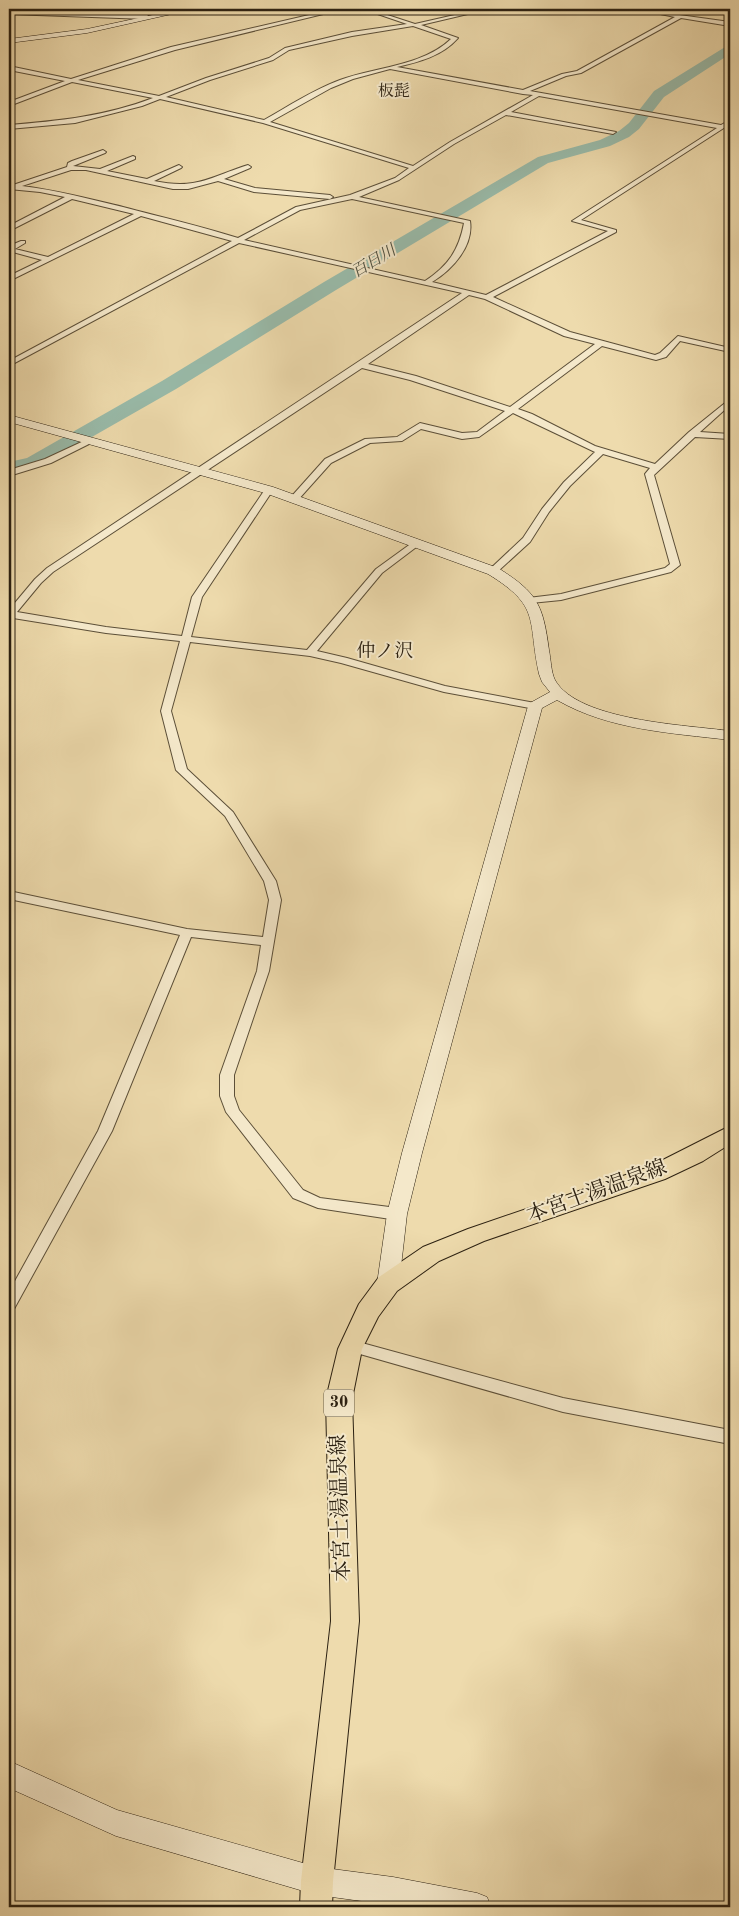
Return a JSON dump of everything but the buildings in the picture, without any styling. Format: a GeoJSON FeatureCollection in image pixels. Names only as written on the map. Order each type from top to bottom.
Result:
{"type":"FeatureCollection","features":[{"type":"Feature","properties":{"kind":"main road","name":"本宮土湯温泉線"},"geometry":{"type":"LineString","coordinates":[[317,1894],[345,1621],[338,1447],[339,1399],[351,1346],[368,1311],[388,1284],[431,1254],[476,1235],[657,1173],[696,1155],[730,1134]]}},
{"type":"Feature","properties":{"kind":"street"},"geometry":{"type":"LineString","coordinates":[[161,9],[169,12]]}},
{"type":"Feature","properties":{"kind":"street"},"geometry":{"type":"LineString","coordinates":[[9,41],[87,31],[190,9]]}},
{"type":"Feature","properties":{"kind":"street"},"geometry":{"type":"LineString","coordinates":[[9,104],[69,80],[232,32],[341,9]]}},
{"type":"Feature","properties":{"kind":"street"},"geometry":{"type":"LineString","coordinates":[[265,122],[323,90],[350,78],[391,68],[438,51],[455,38],[365,9]]}},
{"type":"Feature","properties":{"kind":"street"},"geometry":{"type":"LineString","coordinates":[[9,127],[75,121],[140,105],[208,79],[272,59],[287,49],[352,34],[412,25],[487,9]]}},
{"type":"Feature","properties":{"kind":"street"},"geometry":{"type":"LineString","coordinates":[[638,9],[730,24]]}},
{"type":"Feature","properties":{"kind":"street"},"geometry":{"type":"LineString","coordinates":[[9,12],[147,17]]}},
{"type":"Feature","properties":{"kind":"street"},"geometry":{"type":"LineString","coordinates":[[523,92],[564,75],[579,72],[680,16]]}},
{"type":"Feature","properties":{"kind":"street"},"geometry":{"type":"LineString","coordinates":[[9,68],[159,98],[265,122],[414,168]]}},
{"type":"Feature","properties":{"kind":"street"},"geometry":{"type":"LineString","coordinates":[[391,68],[730,128]]}},
{"type":"Feature","properties":{"kind":"street"},"geometry":{"type":"LineString","coordinates":[[9,364],[298,208],[352,196],[398,179],[452,143],[537,95]]}},
{"type":"Feature","properties":{"kind":"street"},"geometry":{"type":"LineString","coordinates":[[506,113],[613,132]]}},
{"type":"Feature","properties":{"kind":"street"},"geometry":{"type":"LineString","coordinates":[[487,297],[614,231],[575,221],[730,122]]}},
{"type":"Feature","properties":{"kind":"street"},"geometry":{"type":"LineString","coordinates":[[70,168],[70,164],[103,152]]}},
{"type":"Feature","properties":{"kind":"street"},"geometry":{"type":"LineString","coordinates":[[101,171],[133,158]]}},
{"type":"Feature","properties":{"kind":"street"},"geometry":{"type":"LineString","coordinates":[[149,181],[179,167]]}},
{"type":"Feature","properties":{"kind":"street"},"geometry":{"type":"LineString","coordinates":[[11,187],[70,168],[101,171],[181,187],[218,179],[248,168]]}},
{"type":"Feature","properties":{"kind":"street"},"geometry":{"type":"LineString","coordinates":[[218,179],[254,190],[276,190],[340,198]]}},
{"type":"Feature","properties":{"kind":"street"},"geometry":{"type":"LineString","coordinates":[[11,187],[40,190],[72,197],[354,268],[426,283],[466,294],[487,297],[514,308],[543,325],[600,344],[656,358],[663,355],[678,338],[730,350]]}},
{"type":"Feature","properties":{"kind":"street"},"geometry":{"type":"LineString","coordinates":[[352,196],[468,222],[465,240],[457,258],[426,283]]}},
{"type":"Feature","properties":{"kind":"street"},"geometry":{"type":"LineString","coordinates":[[9,229],[72,197]]}},
{"type":"Feature","properties":{"kind":"street"},"geometry":{"type":"LineString","coordinates":[[9,279],[141,213]]}},
{"type":"Feature","properties":{"kind":"street"},"geometry":{"type":"LineString","coordinates":[[23,242],[9,249],[47,260]]}},
{"type":"Feature","properties":{"kind":"street"},"geometry":{"type":"LineString","coordinates":[[9,614],[50,570],[466,294]]}},
{"type":"Feature","properties":{"kind":"street"},"geometry":{"type":"LineString","coordinates":[[294,499],[324,464],[363,443],[399,439],[420,426],[462,436],[479,434],[600,344]]}},
{"type":"Feature","properties":{"kind":"street"},"geometry":{"type":"LineString","coordinates":[[362,364],[413,378],[530,416],[600,451],[656,467]]}},
{"type":"Feature","properties":{"kind":"street"},"geometry":{"type":"LineString","coordinates":[[531,600],[561,597],[668,570],[674,565],[649,474],[730,402]]}},
{"type":"Feature","properties":{"kind":"street"},"geometry":{"type":"LineString","coordinates":[[9,418],[269,490],[493,571],[517,586],[531,600],[540,626],[546,672],[550,683],[559,693],[578,706],[607,717],[730,734]]}},
{"type":"Feature","properties":{"kind":"street"},"geometry":{"type":"LineString","coordinates":[[692,434],[730,437]]}},
{"type":"Feature","properties":{"kind":"street"},"geometry":{"type":"LineString","coordinates":[[9,473],[48,461],[88,440]]}},
{"type":"Feature","properties":{"kind":"street"},"geometry":{"type":"LineString","coordinates":[[493,571],[527,540],[545,511],[567,484],[600,451]]}},
{"type":"Feature","properties":{"kind":"street"},"geometry":{"type":"LineString","coordinates":[[269,490],[197,597],[166,711],[182,770],[229,814],[270,881],[274,900],[263,971],[227,1075],[227,1096],[233,1112],[298,1194],[318,1203],[397,1214]]}},
{"type":"Feature","properties":{"kind":"street"},"geometry":{"type":"LineString","coordinates":[[310,653],[379,571],[416,543]]}},
{"type":"Feature","properties":{"kind":"street"},"geometry":{"type":"LineString","coordinates":[[9,614],[106,630],[310,653],[343,660],[444,689],[535,706],[559,693]]}},
{"type":"Feature","properties":{"kind":"street"},"geometry":{"type":"LineString","coordinates":[[388,1284],[397,1214],[412,1152],[535,706]]}},
{"type":"Feature","properties":{"kind":"street"},"geometry":{"type":"LineString","coordinates":[[9,895],[187,933],[268,942]]}},
{"type":"Feature","properties":{"kind":"street"},"geometry":{"type":"LineString","coordinates":[[9,1305],[105,1131],[187,933]]}},
{"type":"Feature","properties":{"kind":"street"},"geometry":{"type":"LineString","coordinates":[[351,1346],[562,1405],[730,1437]]}},
{"type":"Feature","properties":{"kind":"street"},"geometry":{"type":"LineString","coordinates":[[9,1774],[27,1784],[116,1823],[317,1894],[393,1891],[476,1907]]}},
{"type":"Feature","properties":{"kind":"waterway","name":"百日川"},"geometry":{"type":"LineString","coordinates":[[9,468],[34,462],[169,385],[330,286],[543,160],[605,143],[624,134],[634,126],[659,94],[730,48]]}},
{"type":"Feature","properties":{"kind":"district","name":"板髭"},"geometry":{"type":"Point","coordinates":[394,92]}},
{"type":"Feature","properties":{"kind":"district","name":"仲ノ沢"},"geometry":{"type":"Point","coordinates":[385,652]}}]}
